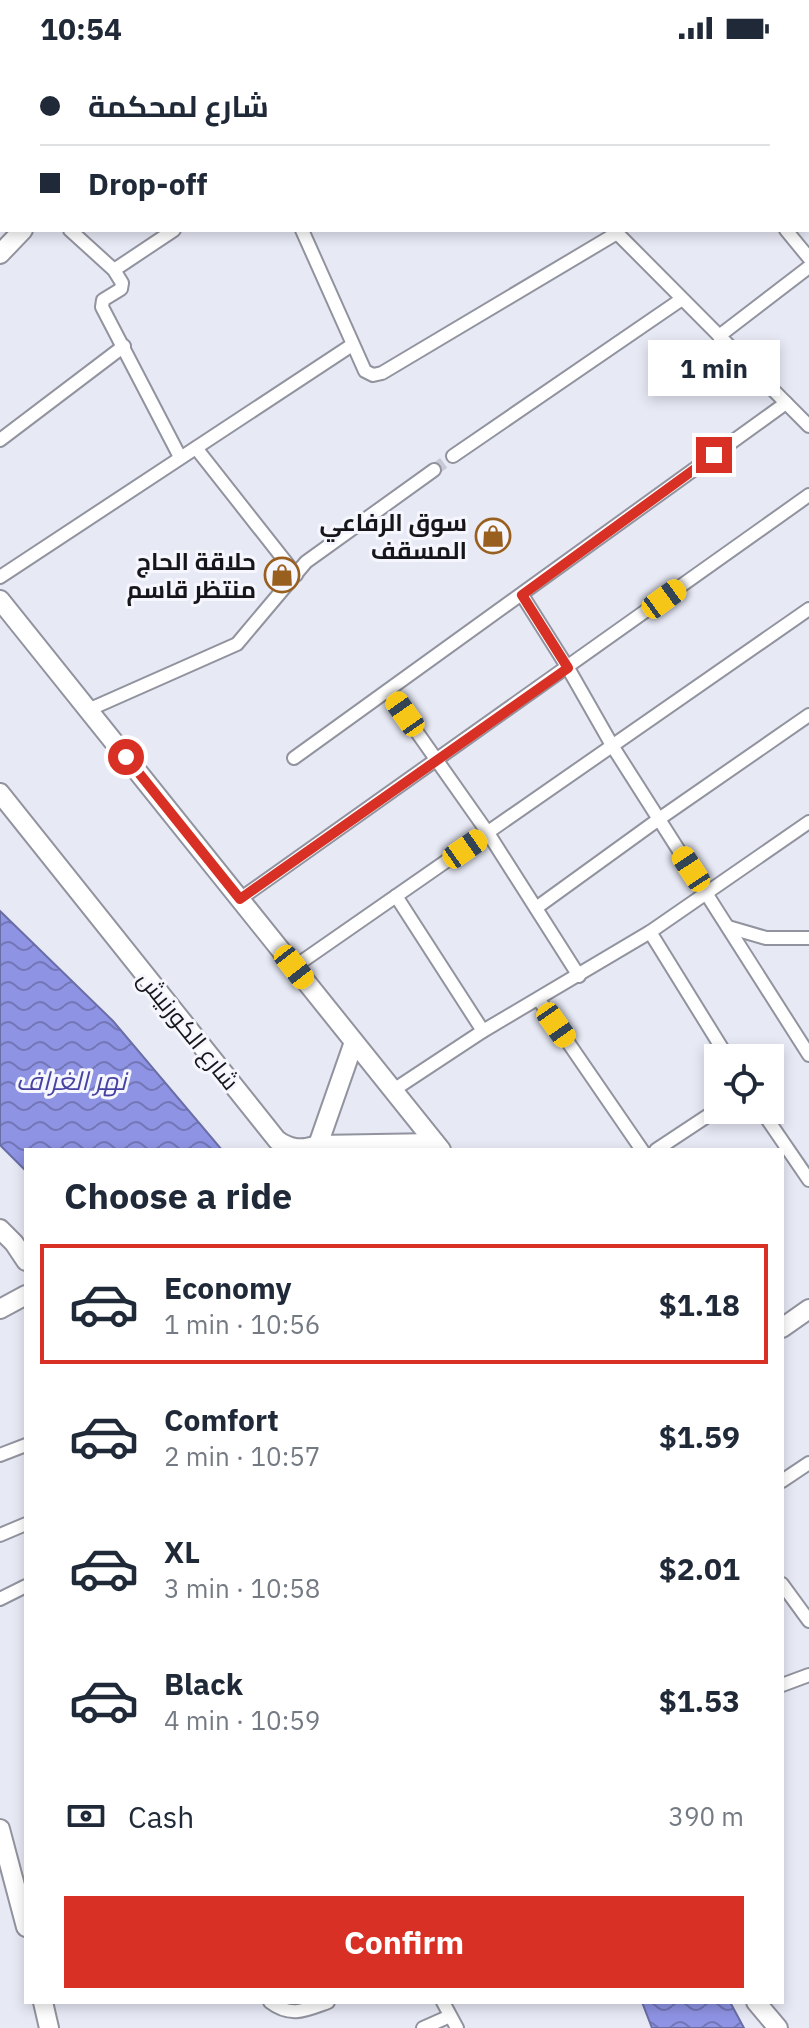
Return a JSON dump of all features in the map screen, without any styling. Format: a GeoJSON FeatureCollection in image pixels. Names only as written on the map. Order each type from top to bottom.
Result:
{"type":"FeatureCollection","features":[{"type":"Feature","properties":{"kind":"street"},"geometry":{"type":"LineString","coordinates":[[0,254],[21,232]]}},
{"type":"Feature","properties":{"kind":"street"},"geometry":{"type":"LineString","coordinates":[[72,232],[114,270],[122,283],[121,289],[103,300],[102,307],[180,457]]}},
{"type":"Feature","properties":{"kind":"street"},"geometry":{"type":"LineString","coordinates":[[114,270],[171,232]]}},
{"type":"Feature","properties":{"kind":"street"},"geometry":{"type":"LineString","coordinates":[[303,232],[352,345],[365,371],[373,375],[382,373],[613,232]]}},
{"type":"Feature","properties":{"kind":"street"},"geometry":{"type":"LineString","coordinates":[[616,232],[809,426]]}},
{"type":"Feature","properties":{"kind":"street"},"geometry":{"type":"LineString","coordinates":[[788,232],[809,258]]}},
{"type":"Feature","properties":{"kind":"street"},"geometry":{"type":"LineString","coordinates":[[719,336],[809,267]]}},
{"type":"Feature","properties":{"kind":"street"},"geometry":{"type":"LineString","coordinates":[[453,456],[682,299]]}},
{"type":"Feature","properties":{"kind":"street"},"geometry":{"type":"LineString","coordinates":[[0,577],[352,345]]}},
{"type":"Feature","properties":{"kind":"street"},"geometry":{"type":"LineString","coordinates":[[0,440],[124,346]]}},
{"type":"Feature","properties":{"kind":"street"},"geometry":{"type":"LineString","coordinates":[[294,758],[786,403]]}},
{"type":"Feature","properties":{"kind":"street"},"geometry":{"type":"LineString","coordinates":[[196,448],[296,575]]}},
{"type":"Feature","properties":{"kind":"street"},"geometry":{"type":"LineString","coordinates":[[88,710],[237,644],[306,562],[434,470]]}},
{"type":"Feature","properties":{"kind":"street"},"geometry":{"type":"LineString","coordinates":[[240,899],[809,495]]}},
{"type":"Feature","properties":{"kind":"street"},"geometry":{"type":"LineString","coordinates":[[522,595],[613,747],[809,1055]]}},
{"type":"Feature","properties":{"kind":"street"},"geometry":{"type":"LineString","coordinates":[[0,600],[438,1147]]}},
{"type":"Feature","properties":{"kind":"street"},"geometry":{"type":"LineString","coordinates":[[294,967],[809,609]]}},
{"type":"Feature","properties":{"kind":"street"},"geometry":{"type":"LineString","coordinates":[[388,691],[488,833],[579,976]]}},
{"type":"Feature","properties":{"kind":"street"},"geometry":{"type":"LineString","coordinates":[[536,908],[809,715]]}},
{"type":"Feature","properties":{"kind":"street","name":"شارع الكورنيش"},"geometry":{"type":"LineString","coordinates":[[0,793],[283,1148]]}},
{"type":"Feature","properties":{"kind":"street"},"geometry":{"type":"LineString","coordinates":[[392,1091],[483,1031],[650,932],[809,822]]}},
{"type":"Feature","properties":{"kind":"street"},"geometry":{"type":"LineString","coordinates":[[396,896],[483,1031]]}},
{"type":"Feature","properties":{"kind":"street"},"geometry":{"type":"LineString","coordinates":[[728,927],[766,938],[809,942]]}},
{"type":"Feature","properties":{"kind":"street"},"geometry":{"type":"LineString","coordinates":[[650,932],[719,1044]]}},
{"type":"Feature","properties":{"kind":"street"},"geometry":{"type":"LineString","coordinates":[[539,1000],[641,1148]]}},
{"type":"Feature","properties":{"kind":"street"},"geometry":{"type":"LineString","coordinates":[[318,1145],[354,1042]]}},
{"type":"Feature","properties":{"kind":"street"},"geometry":{"type":"LineString","coordinates":[[659,1148],[704,1118]]}},
{"type":"Feature","properties":{"kind":"street"},"geometry":{"type":"LineString","coordinates":[[771,1124],[809,1180]]}},
{"type":"Feature","properties":{"kind":"street","name":"شارع الكورنيش"},"geometry":{"type":"LineString","coordinates":[[304,1148],[318,1145],[438,1147]]}},
{"type":"Feature","properties":{"kind":"street"},"geometry":{"type":"LineString","coordinates":[[0,1229],[24,1259]]}},
{"type":"Feature","properties":{"kind":"street"},"geometry":{"type":"LineString","coordinates":[[0,1309],[24,1296]]}},
{"type":"Feature","properties":{"kind":"street"},"geometry":{"type":"LineString","coordinates":[[784,1327],[809,1309]]}},
{"type":"Feature","properties":{"kind":"street"},"geometry":{"type":"LineString","coordinates":[[0,1455],[24,1446]]}},
{"type":"Feature","properties":{"kind":"street"},"geometry":{"type":"LineString","coordinates":[[784,1480],[809,1463]]}},
{"type":"Feature","properties":{"kind":"street"},"geometry":{"type":"LineString","coordinates":[[0,1535],[24,1525]]}},
{"type":"Feature","properties":{"kind":"street"},"geometry":{"type":"LineString","coordinates":[[0,1599],[24,1587]]}},
{"type":"Feature","properties":{"kind":"street"},"geometry":{"type":"LineString","coordinates":[[784,1587],[807,1616]]}},
{"type":"Feature","properties":{"kind":"street"},"geometry":{"type":"LineString","coordinates":[[784,1684],[809,1675]]}},
{"type":"Feature","properties":{"kind":"street"},"geometry":{"type":"LineString","coordinates":[[0,1829],[5,1870],[24,1922]]}},
{"type":"Feature","properties":{"kind":"street"},"geometry":{"type":"LineString","coordinates":[[43,2004],[49,2028]]}},
{"type":"Feature","properties":{"kind":"street"},"geometry":{"type":"LineString","coordinates":[[273,2004],[282,2010],[301,2011],[322,2004]]}},
{"type":"Feature","properties":{"kind":"street"},"geometry":{"type":"LineString","coordinates":[[444,2004],[457,2028]]}},
{"type":"Feature","properties":{"kind":"street"},"geometry":{"type":"LineString","coordinates":[[758,2004],[778,2028]]}},
{"type":"Feature","properties":{"kind":"street"},"geometry":{"type":"LineString","coordinates":[[423,2028],[450,2016]]}},
{"type":"Feature","properties":{"kind":"water","name":"نهر الغراف"},"geometry":{"type":"Polygon","coordinates":[[[0,911],[113,1021],[220,1148],[24,1148],[24,1169],[0,1145],[0,911]]]}},
{"type":"Feature","properties":{"kind":"water"},"geometry":{"type":"Polygon","coordinates":[[[643,2004],[731,2004],[744,2028],[652,2028],[643,2004]]]}},
{"type":"Feature","properties":{"kind":"tunnel"},"geometry":{"type":"LineString","coordinates":[[434,470],[453,456]]}},
{"type":"Feature","properties":{"kind":"place","name":"سوق الرفاعي المسقف"},"geometry":{"type":"Point","coordinates":[493,536]}},
{"type":"Feature","properties":{"kind":"place","name":"حلاقة الحاج منتظر قاسم"},"geometry":{"type":"Point","coordinates":[282,575]}},
{"type":"Feature","properties":{"kind":"route"},"geometry":{"type":"LineString","coordinates":[[126,757],[240,899],[568,668],[522,595],[714,455]]}}]}
